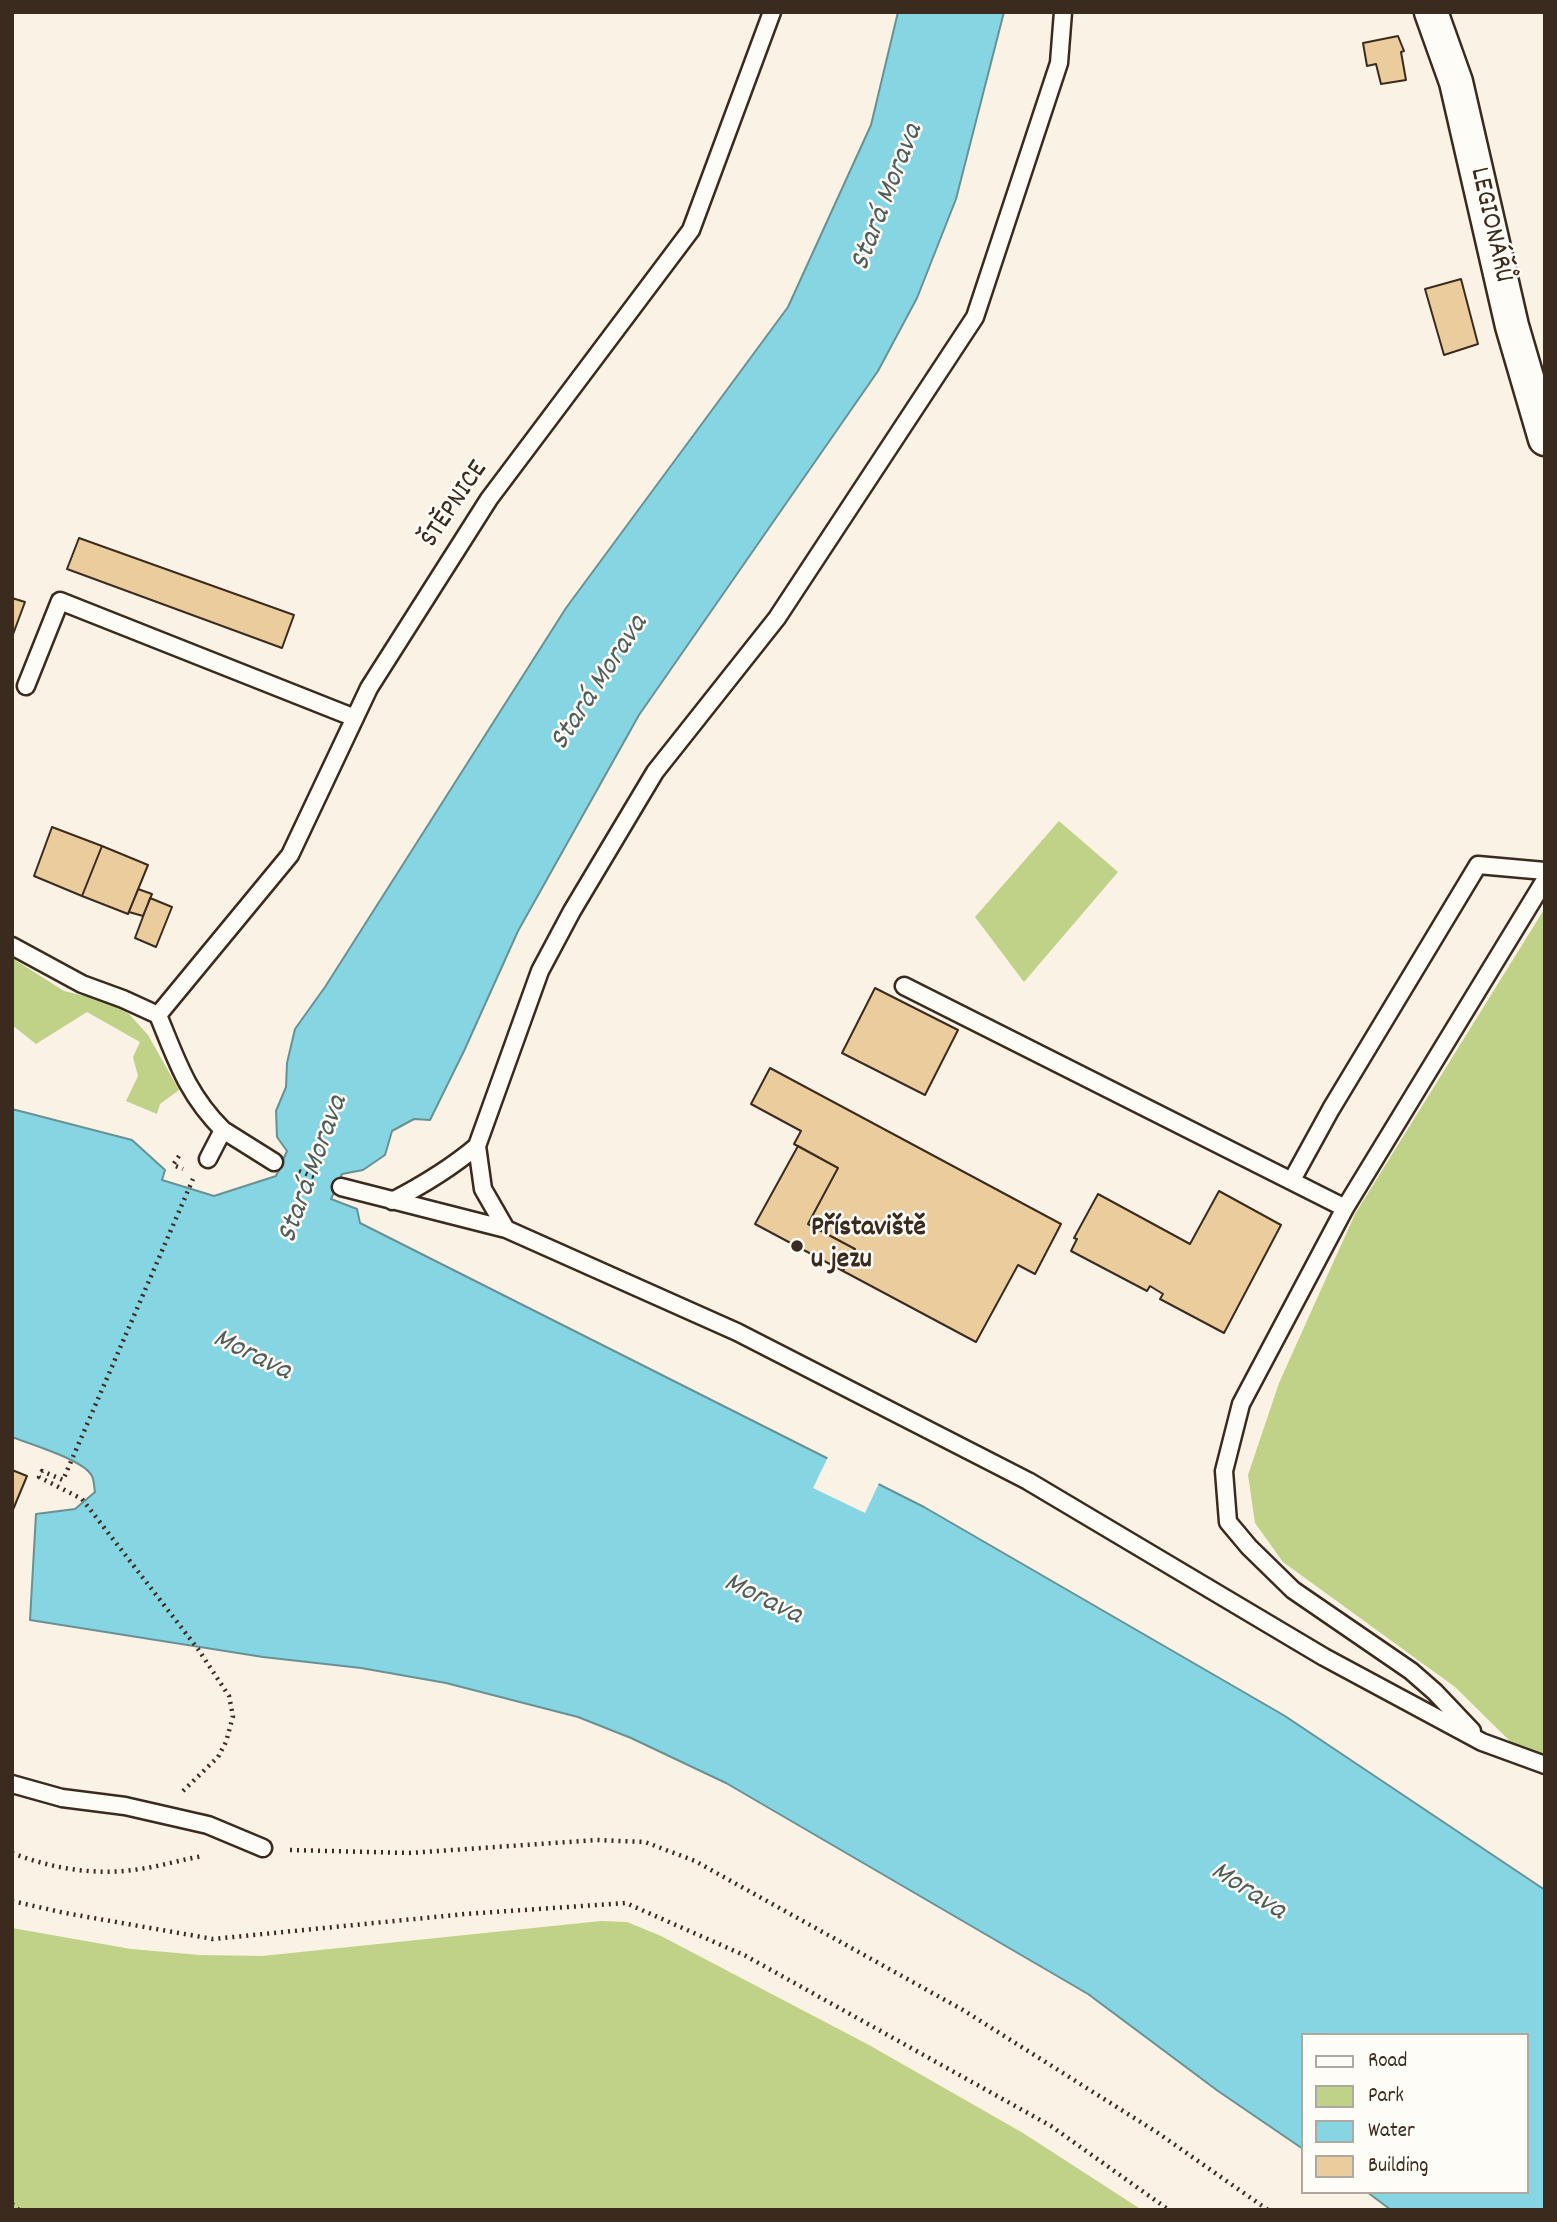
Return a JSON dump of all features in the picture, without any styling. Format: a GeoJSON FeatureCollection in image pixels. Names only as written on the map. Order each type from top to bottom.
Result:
{"type":"FeatureCollection","features":[{"type":"Feature","properties":{"kind":"street","name":"LEGIONÁŘŮ"},"geometry":{"type":"LineString","coordinates":[[1431,12],[1456,82],[1511,326],[1545,439]]}},
{"type":"Feature","properties":{"kind":"lane","name":"ŠTĚPNICE"},"geometry":{"type":"LineString","coordinates":[[158,1015],[290,855],[369,688],[489,499],[691,230],[772,12]]}},
{"type":"Feature","properties":{"kind":"lane"},"geometry":{"type":"LineString","coordinates":[[506,1228],[483,1189],[477,1146],[540,971],[572,911],[648,784],[776,618],[975,317],[1059,63],[1063,12]]}},
{"type":"Feature","properties":{"kind":"lane"},"geometry":{"type":"LineString","coordinates":[[26,685],[60,601],[355,718]]}},
{"type":"Feature","properties":{"kind":"lane"},"geometry":{"type":"LineString","coordinates":[[1292,1180],[1331,1109],[1478,865],[1545,871]]}},
{"type":"Feature","properties":{"kind":"lane"},"geometry":{"type":"LineString","coordinates":[[1482,1742],[1435,1692],[1411,1671],[1293,1590],[1249,1547],[1228,1522],[1224,1471],[1241,1404],[1345,1208],[1545,880]]}},
{"type":"Feature","properties":{"kind":"lane"},"geometry":{"type":"LineString","coordinates":[[12,946],[82,985],[124,999],[158,1015],[191,1092],[206,1113],[223,1130],[274,1162]]}},
{"type":"Feature","properties":{"kind":"lane"},"geometry":{"type":"LineString","coordinates":[[904,986],[1345,1208]]}},
{"type":"Feature","properties":{"kind":"lane"},"geometry":{"type":"LineString","coordinates":[[208,1159],[223,1130]]}},
{"type":"Feature","properties":{"kind":"lane"},"geometry":{"type":"LineString","coordinates":[[392,1201],[434,1179],[477,1146]]}},
{"type":"Feature","properties":{"kind":"lane"},"geometry":{"type":"LineString","coordinates":[[341,1187],[506,1228],[737,1332],[1028,1481],[1324,1657],[1482,1742],[1545,1765]]}},
{"type":"Feature","properties":{"kind":"lane"},"geometry":{"type":"LineString","coordinates":[[12,1784],[62,1798],[160,1813],[208,1825],[263,1848]]}},
{"type":"Feature","properties":{"kind":"path"},"geometry":{"type":"LineString","coordinates":[[274,1162],[341,1187]]}},
{"type":"Feature","properties":{"kind":"path"},"geometry":{"type":"LineString","coordinates":[[160,1813],[218,1757],[226,1742],[233,1716],[229,1696],[198,1649],[82,1499],[39,1477],[42,1471],[63,1480],[195,1174],[189,1172]]}},
{"type":"Feature","properties":{"kind":"path"},"geometry":{"type":"LineString","coordinates":[[12,1853],[33,1861],[100,1873],[140,1869],[200,1856],[263,1848],[314,1852],[409,1853],[597,1840],[645,1842],[695,1861],[963,2010],[1158,2133],[1268,2210]]}},
{"type":"Feature","properties":{"kind":"path"},"geometry":{"type":"LineString","coordinates":[[12,1901],[213,1939],[465,1914],[626,1903],[746,1956],[1051,2126],[1169,2210]]}},
{"type":"Feature","properties":{"kind":"path"},"geometry":{"type":"LineString","coordinates":[[12,2204],[19,2210]]}},
{"type":"Feature","properties":{"kind":"green space"},"geometry":{"type":"Polygon","coordinates":[[[1059,821],[1118,872],[1024,982],[975,917],[1059,821]]]}},
{"type":"Feature","properties":{"kind":"green space"},"geometry":{"type":"Polygon","coordinates":[[[1545,908],[1545,1757],[1517,1748],[1455,1687],[1283,1562],[1255,1523],[1248,1475],[1279,1383],[1355,1214],[1545,908]]]}},
{"type":"Feature","properties":{"kind":"green space"},"geometry":{"type":"Polygon","coordinates":[[[12,958],[64,991],[109,1002],[129,1014],[148,1035],[179,1090],[160,1104],[157,1114],[126,1101],[138,1076],[133,1057],[140,1042],[87,1012],[36,1044],[12,1025],[12,958]]]}},
{"type":"Feature","properties":{"kind":"green space"},"geometry":{"type":"Polygon","coordinates":[[[601,1921],[627,1922],[661,1936],[869,2045],[1023,2133],[1142,2210],[12,2210],[12,1928],[131,1949],[200,1955],[262,1956],[601,1921]]]}},
{"type":"Feature","properties":{"kind":"water"},"geometry":{"type":"Polygon","coordinates":[[[898,12],[1004,12],[956,199],[917,298],[878,371],[639,715],[518,931],[430,1120],[414,1119],[392,1131],[385,1155],[363,1170],[342,1174],[331,1199],[357,1209],[360,1223],[924,1507],[1285,1716],[1545,1890],[1545,2210],[1391,2210],[1370,2194],[1529,2194],[1529,2033],[1302,2033],[1302,2148],[1218,2091],[1088,1994],[726,1783],[631,1738],[578,1717],[446,1683],[361,1668],[263,1657],[30,1620],[36,1514],[75,1509],[95,1492],[92,1476],[79,1464],[12,1437],[12,1109],[132,1140],[165,1170],[162,1180],[214,1196],[276,1176],[287,1151],[277,1137],[276,1111],[286,1087],[287,1063],[295,1029],[325,987],[566,608],[788,307],[871,125],[898,12]]]}},
{"type":"Feature","properties":{"kind":"pier"},"geometry":{"type":"Polygon","coordinates":[[[829,1455],[880,1481],[865,1513],[813,1488],[829,1455]]]}},
{"type":"Feature","properties":{"kind":"building"},"geometry":{"type":"Polygon","coordinates":[[[1398,36],[1404,51],[1401,52],[1406,80],[1381,84],[1376,64],[1367,66],[1363,43],[1398,36]]]}},
{"type":"Feature","properties":{"kind":"building"},"geometry":{"type":"Polygon","coordinates":[[[1461,279],[1478,344],[1444,355],[1425,289],[1461,279]]]}},
{"type":"Feature","properties":{"kind":"building"},"geometry":{"type":"Polygon","coordinates":[[[79,538],[294,615],[282,648],[67,569],[79,538]]]}},
{"type":"Feature","properties":{"kind":"building"},"geometry":{"type":"Polygon","coordinates":[[[12,598],[25,602],[12,637],[12,598]]]}},
{"type":"Feature","properties":{"kind":"building"},"geometry":{"type":"Polygon","coordinates":[[[52,827],[102,846],[82,896],[34,876],[52,827]]]}},
{"type":"Feature","properties":{"kind":"building"},"geometry":{"type":"Polygon","coordinates":[[[102,846],[148,865],[128,914],[82,896],[102,846]]]}},
{"type":"Feature","properties":{"kind":"building"},"geometry":{"type":"Polygon","coordinates":[[[138,889],[152,894],[143,916],[129,912],[138,889]]]}},
{"type":"Feature","properties":{"kind":"building"},"geometry":{"type":"Polygon","coordinates":[[[150,898],[172,907],[156,947],[135,938],[150,898]]]}},
{"type":"Feature","properties":{"kind":"building"},"geometry":{"type":"Polygon","coordinates":[[[875,988],[958,1030],[925,1095],[842,1053],[875,988]]]}},
{"type":"Feature","properties":{"kind":"building"},"geometry":{"type":"Polygon","coordinates":[[[770,1068],[1061,1224],[1035,1274],[1018,1265],[976,1342],[843,1271],[855,1249],[808,1224],[838,1168],[794,1144],[801,1131],[751,1104],[770,1068]]]}},
{"type":"Feature","properties":{"kind":"building"},"geometry":{"type":"Polygon","coordinates":[[[798,1146],[838,1168],[808,1224],[855,1249],[843,1271],[755,1224],[798,1146]]]}},
{"type":"Feature","properties":{"kind":"building"},"geometry":{"type":"Polygon","coordinates":[[[1219,1191],[1281,1225],[1224,1333],[1160,1299],[1163,1294],[1150,1286],[1147,1291],[1071,1251],[1077,1239],[1074,1238],[1098,1194],[1190,1244],[1219,1191]]]}},
{"type":"Feature","properties":{"kind":"building"},"geometry":{"type":"Polygon","coordinates":[[[12,1470],[27,1476],[12,1512],[12,1470]]]}},
{"type":"Feature","properties":{"kind":"place","name":"Přístaviště u jezu"},"geometry":{"type":"Point","coordinates":[797,1246]}},
{"type":"Feature","properties":{"kind":"water label","name":"Stará Morava"},"geometry":{"type":"Point","coordinates":[889,198]}},
{"type":"Feature","properties":{"kind":"water label","name":"Stará Morava"},"geometry":{"type":"Point","coordinates":[601,684]}},
{"type":"Feature","properties":{"kind":"water label","name":"Stará Morava"},"geometry":{"type":"Point","coordinates":[315,1170]}},
{"type":"Feature","properties":{"kind":"water label","name":"Morava"},"geometry":{"type":"Point","coordinates":[251,1357]}},
{"type":"Feature","properties":{"kind":"water label","name":"Morava"},"geometry":{"type":"Point","coordinates":[762,1601]}},
{"type":"Feature","properties":{"kind":"water label","name":"Morava"},"geometry":{"type":"Point","coordinates":[1247,1893]}}]}
